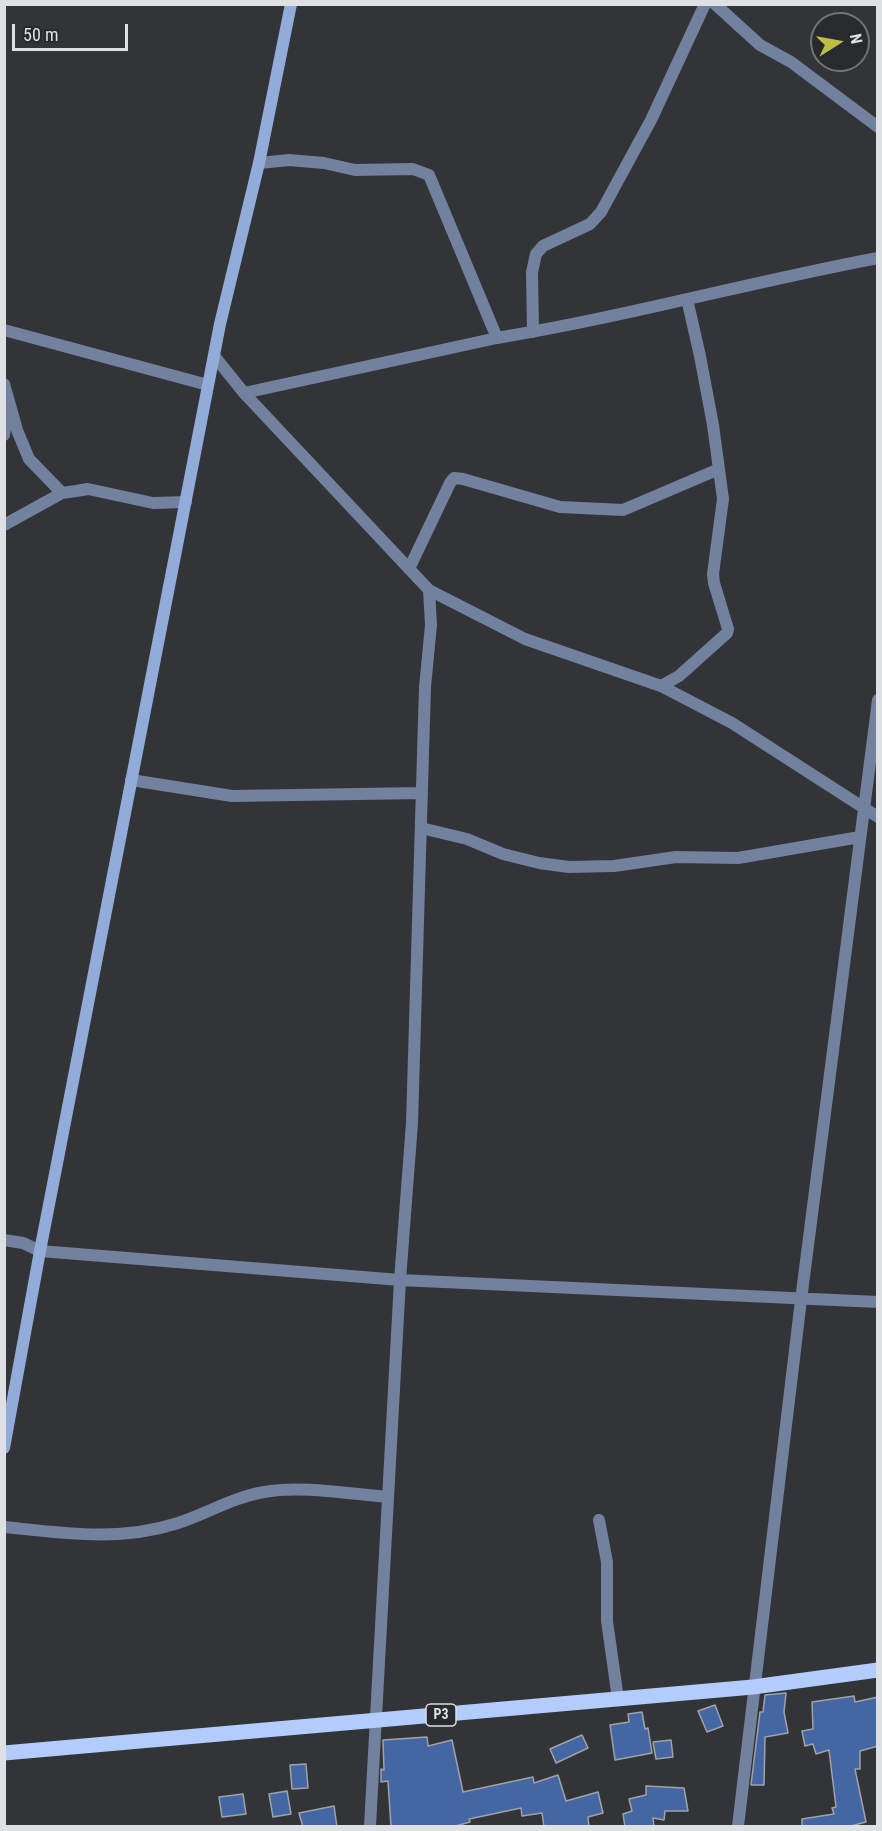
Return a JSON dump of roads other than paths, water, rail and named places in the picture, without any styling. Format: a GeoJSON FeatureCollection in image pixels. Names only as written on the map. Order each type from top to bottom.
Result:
{"type":"FeatureCollection","features":[{"type":"Feature","properties":{"kind":"main road"},"geometry":{"type":"LineString","coordinates":[[4,1448],[40,1251],[220,324],[259,163],[291,4]]}},
{"type":"Feature","properties":{"kind":"main road","name":"P3"},"geometry":{"type":"LineString","coordinates":[[4,1753],[753,1687],[878,1670]]}},
{"type":"Feature","properties":{"kind":"street"},"geometry":{"type":"LineString","coordinates":[[533,332],[532,272],[536,254],[543,246],[591,224],[602,212],[651,120],[705,4]]}},
{"type":"Feature","properties":{"kind":"street"},"geometry":{"type":"LineString","coordinates":[[715,4],[760,45],[791,62],[878,127]]}},
{"type":"Feature","properties":{"kind":"street"},"geometry":{"type":"LineString","coordinates":[[259,163],[289,160],[324,163],[355,170],[413,169],[429,175],[497,338]]}},
{"type":"Feature","properties":{"kind":"street"},"geometry":{"type":"LineString","coordinates":[[244,393],[687,299],[794,273],[878,258]]}},
{"type":"Feature","properties":{"kind":"street"},"geometry":{"type":"LineString","coordinates":[[661,686],[679,676],[727,633],[728,629],[713,574],[723,499],[700,356],[687,299]]}},
{"type":"Feature","properties":{"kind":"street"},"geometry":{"type":"LineString","coordinates":[[4,330],[208,385]]}},
{"type":"Feature","properties":{"kind":"street"},"geometry":{"type":"LineString","coordinates":[[215,357],[244,393],[429,590],[525,639],[661,686],[732,723],[878,817]]}},
{"type":"Feature","properties":{"kind":"street"},"geometry":{"type":"LineString","coordinates":[[4,384],[17,430],[29,459],[62,493]]}},
{"type":"Feature","properties":{"kind":"street"},"geometry":{"type":"LineString","coordinates":[[4,435],[9,399]]}},
{"type":"Feature","properties":{"kind":"street"},"geometry":{"type":"LineString","coordinates":[[409,569],[454,478],[560,507],[624,510],[719,469]]}},
{"type":"Feature","properties":{"kind":"street"},"geometry":{"type":"LineString","coordinates":[[4,525],[62,493],[88,489],[153,503],[186,502]]}},
{"type":"Feature","properties":{"kind":"street"},"geometry":{"type":"LineString","coordinates":[[370,1827],[400,1280],[412,1112],[425,687],[431,625],[429,590]]}},
{"type":"Feature","properties":{"kind":"street"},"geometry":{"type":"LineString","coordinates":[[738,1827],[801,1300],[878,700]]}},
{"type":"Feature","properties":{"kind":"street"},"geometry":{"type":"LineString","coordinates":[[131,780],[232,796],[422,793]]}},
{"type":"Feature","properties":{"kind":"street"},"geometry":{"type":"LineString","coordinates":[[421,828],[467,839],[503,854],[539,863],[569,867],[614,866],[676,857],[738,858],[860,837]]}},
{"type":"Feature","properties":{"kind":"street"},"geometry":{"type":"LineString","coordinates":[[4,1240],[24,1243],[40,1251],[400,1280],[878,1302]]}},
{"type":"Feature","properties":{"kind":"street"},"geometry":{"type":"LineString","coordinates":[[4,1527],[112,1536],[176,1524],[265,1491],[296,1490],[388,1497]]}},
{"type":"Feature","properties":{"kind":"street"},"geometry":{"type":"LineString","coordinates":[[599,1520],[607,1562],[607,1621],[618,1699]]}}]}
